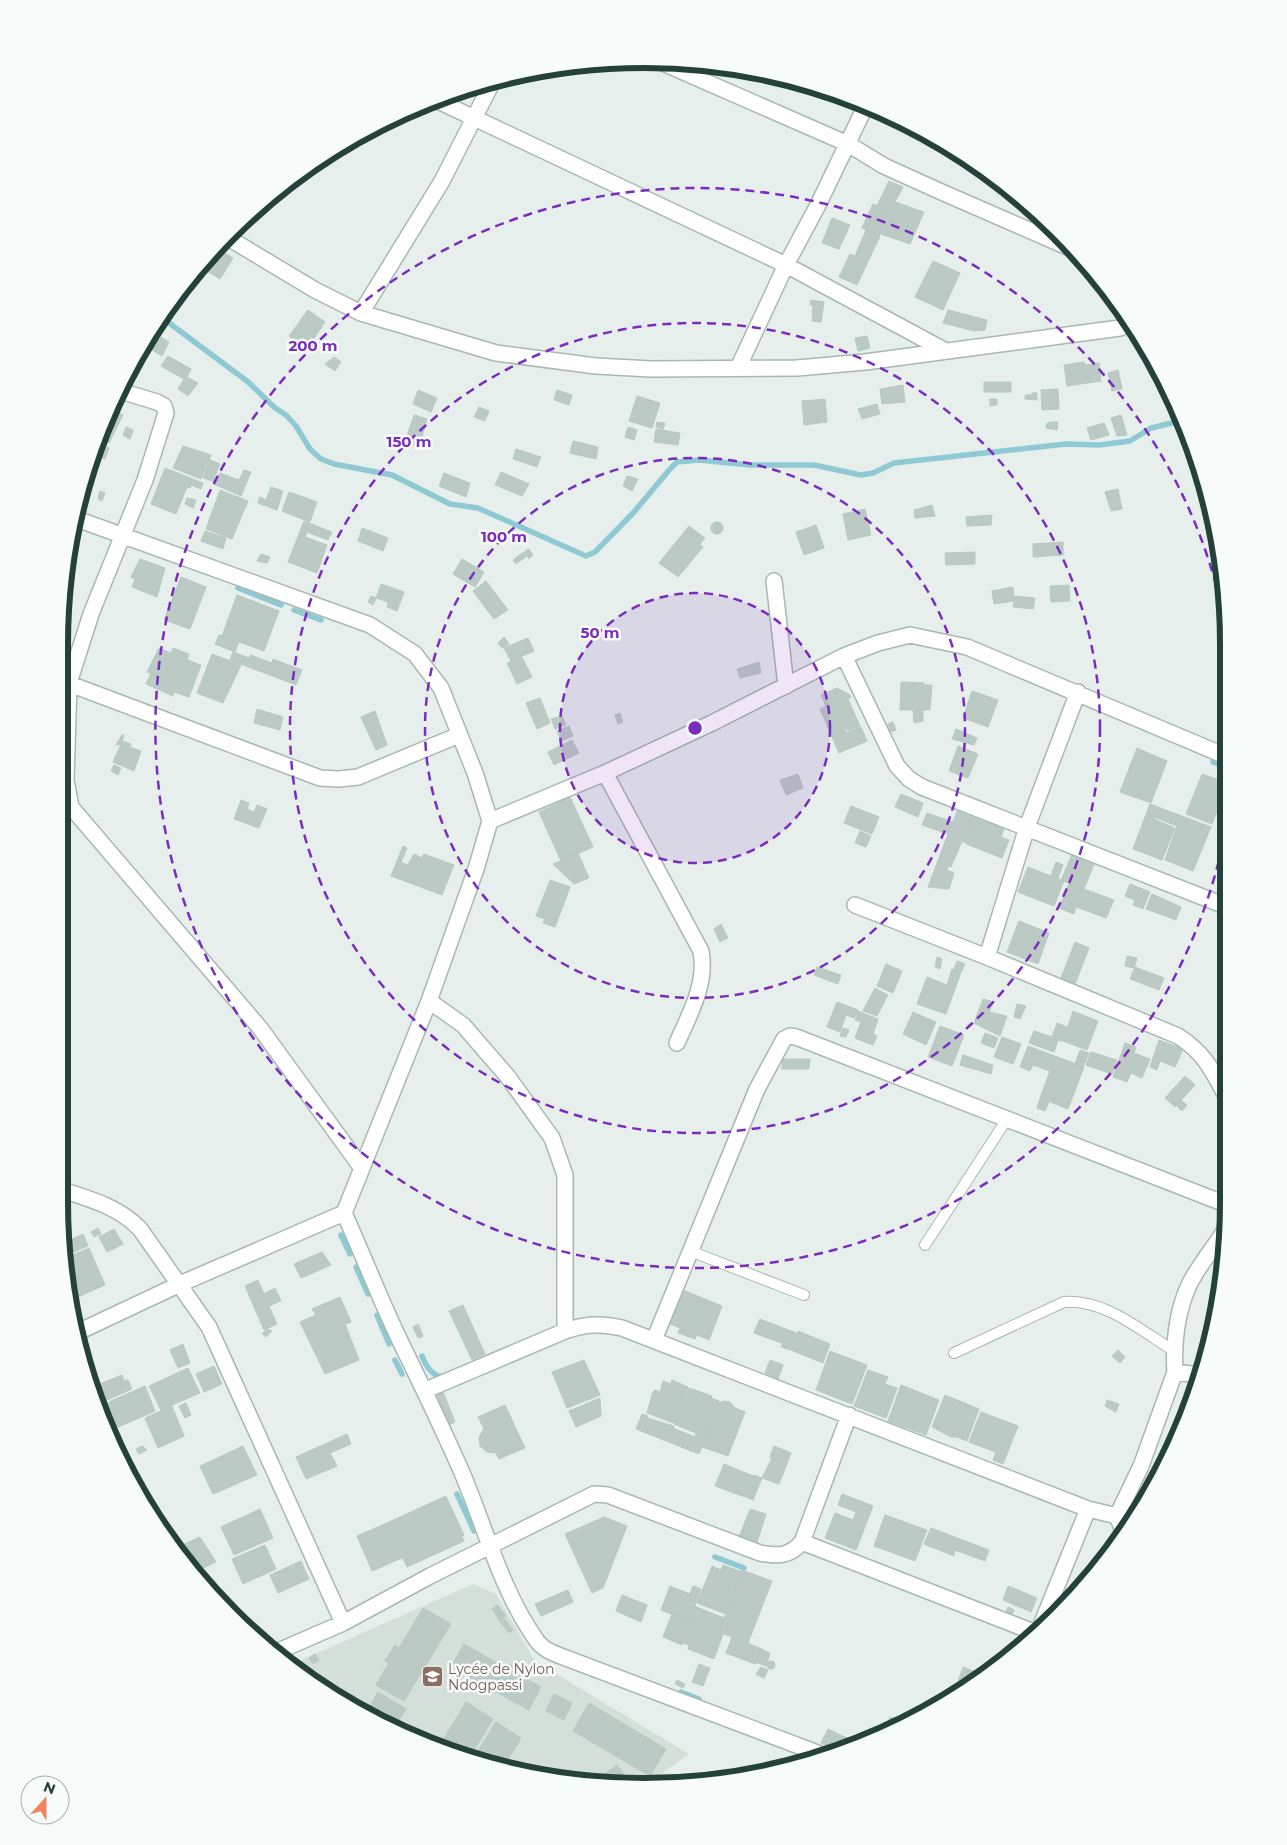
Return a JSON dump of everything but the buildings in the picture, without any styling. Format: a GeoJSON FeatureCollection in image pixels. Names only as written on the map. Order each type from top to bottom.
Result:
{"type":"FeatureCollection","features":[{"type":"Feature","properties":{"kind":"street"},"geometry":{"type":"LineString","coordinates":[[676,69],[848,144],[884,166],[1057,242]]}},
{"type":"Feature","properties":{"kind":"street"},"geometry":{"type":"LineString","coordinates":[[361,313],[442,181],[488,89]]}},
{"type":"Feature","properties":{"kind":"street"},"geometry":{"type":"LineString","coordinates":[[443,103],[786,265],[944,350]]}},
{"type":"Feature","properties":{"kind":"street"},"geometry":{"type":"LineString","coordinates":[[738,368],[786,265],[863,111]]}},
{"type":"Feature","properties":{"kind":"street"},"geometry":{"type":"LineString","coordinates":[[232,240],[291,277],[361,313],[496,353],[596,366],[651,370],[797,368],[866,362],[1124,326]]}},
{"type":"Feature","properties":{"kind":"street"},"geometry":{"type":"LineString","coordinates":[[68,672],[145,480],[166,413],[164,406],[157,402],[125,393]]}},
{"type":"Feature","properties":{"kind":"street"},"geometry":{"type":"LineString","coordinates":[[81,521],[297,597],[370,625],[415,654],[441,688],[475,774],[490,821],[476,869],[429,1001],[344,1213],[402,1346],[426,1390],[473,1498],[490,1547],[519,1609],[537,1642],[547,1650],[814,1752]]}},
{"type":"Feature","properties":{"kind":"street"},"geometry":{"type":"LineString","coordinates":[[774,581],[786,686]]}},
{"type":"Feature","properties":{"kind":"street"},"geometry":{"type":"LineString","coordinates":[[490,821],[605,773],[844,656],[878,643],[910,636],[967,647],[1078,692],[1220,754]]}},
{"type":"Feature","properties":{"kind":"street"},"geometry":{"type":"LineString","coordinates":[[844,656],[897,766],[909,779],[922,787],[1220,904]]}},
{"type":"Feature","properties":{"kind":"street"},"geometry":{"type":"LineString","coordinates":[[68,684],[320,778],[358,777],[459,735]]}},
{"type":"Feature","properties":{"kind":"street"},"geometry":{"type":"LineString","coordinates":[[987,957],[1028,827],[1078,692]]}},
{"type":"Feature","properties":{"kind":"street"},"geometry":{"type":"LineString","coordinates":[[605,773],[701,951],[704,968],[700,988],[677,1043]]}},
{"type":"Feature","properties":{"kind":"street"},"geometry":{"type":"LineString","coordinates":[[68,810],[260,1028],[361,1167]]}},
{"type":"Feature","properties":{"kind":"street"},"geometry":{"type":"LineString","coordinates":[[855,905],[1178,1036],[1195,1047],[1211,1067],[1220,1084]]}},
{"type":"Feature","properties":{"kind":"street"},"geometry":{"type":"LineString","coordinates":[[429,1001],[462,1025],[508,1077],[552,1138],[565,1175],[565,1331]]}},
{"type":"Feature","properties":{"kind":"street"},"geometry":{"type":"LineString","coordinates":[[654,1340],[757,1089],[784,1039],[790,1036],[796,1036],[1220,1202]]}},
{"type":"Feature","properties":{"kind":"street"},"geometry":{"type":"LineString","coordinates":[[68,1191],[108,1205],[128,1216],[140,1229],[180,1284],[208,1327],[343,1623]]}},
{"type":"Feature","properties":{"kind":"street"},"geometry":{"type":"LineString","coordinates":[[82,1330],[180,1284],[344,1213]]}},
{"type":"Feature","properties":{"kind":"street"},"geometry":{"type":"LineString","coordinates":[[1120,1524],[1117,1516],[1141,1466],[1175,1372],[1174,1351],[1178,1324],[1189,1285],[1218,1241]]}},
{"type":"Feature","properties":{"kind":"street"},"geometry":{"type":"LineString","coordinates":[[426,1390],[565,1331],[587,1323],[607,1324],[654,1340],[1088,1509],[1117,1516]]}},
{"type":"Feature","properties":{"kind":"street"},"geometry":{"type":"LineString","coordinates":[[1175,1372],[1193,1374]]}},
{"type":"Feature","properties":{"kind":"street"},"geometry":{"type":"LineString","coordinates":[[282,1649],[343,1623],[430,1576],[594,1494],[608,1495],[760,1554],[780,1556],[794,1551],[802,1542],[849,1415]]}},
{"type":"Feature","properties":{"kind":"street"},"geometry":{"type":"LineString","coordinates":[[1043,1616],[1088,1509]]}},
{"type":"Feature","properties":{"kind":"street"},"geometry":{"type":"LineString","coordinates":[[802,1542],[1030,1628]]}},
{"type":"Feature","properties":{"kind":"lane"},"geometry":{"type":"LineString","coordinates":[[925,1245],[1008,1119]]}},
{"type":"Feature","properties":{"kind":"lane"},"geometry":{"type":"LineString","coordinates":[[690,1252],[804,1295]]}},
{"type":"Feature","properties":{"kind":"lane"},"geometry":{"type":"LineString","coordinates":[[954,1353],[1064,1302],[1080,1301],[1101,1307],[1174,1351]]}},
{"type":"Feature","properties":{"kind":"shaded area","name":"Lycée de Nylon Ndogpassi"},"geometry":{"type":"Polygon","coordinates":[[[473,1584],[496,1594],[535,1661],[689,1754],[656,1777],[644,1778],[568,1773],[494,1758],[423,1734],[389,1718],[355,1700],[298,1662],[473,1584]]]}},
{"type":"Feature","properties":{"kind":"waterway"},"geometry":{"type":"LineString","coordinates":[[166,321],[247,381],[274,407],[286,415],[296,426],[310,449],[321,459],[334,464],[392,475],[450,504],[478,508],[586,556],[595,552],[634,512],[677,462],[699,460],[750,465],[814,465],[861,475],[873,473],[894,463],[1066,444],[1099,445],[1130,441],[1151,428],[1176,422]]}},
{"type":"Feature","properties":{"kind":"waterway"},"geometry":{"type":"LineString","coordinates":[[238,588],[281,605]]}},
{"type":"Feature","properties":{"kind":"waterway"},"geometry":{"type":"LineString","coordinates":[[294,610],[321,620]]}},
{"type":"Feature","properties":{"kind":"waterway"},"geometry":{"type":"LineString","coordinates":[[1213,762],[1220,764]]}},
{"type":"Feature","properties":{"kind":"waterway"},"geometry":{"type":"LineString","coordinates":[[341,1235],[350,1254]]}},
{"type":"Feature","properties":{"kind":"waterway"},"geometry":{"type":"LineString","coordinates":[[356,1267],[368,1294]]}},
{"type":"Feature","properties":{"kind":"waterway"},"geometry":{"type":"LineString","coordinates":[[377,1315],[389,1344]]}},
{"type":"Feature","properties":{"kind":"waterway"},"geometry":{"type":"LineString","coordinates":[[422,1356],[428,1368],[434,1374],[446,1376]]}},
{"type":"Feature","properties":{"kind":"waterway"},"geometry":{"type":"LineString","coordinates":[[395,1360],[402,1374]]}},
{"type":"Feature","properties":{"kind":"waterway"},"geometry":{"type":"LineString","coordinates":[[457,1494],[474,1531]]}},
{"type":"Feature","properties":{"kind":"waterway"},"geometry":{"type":"LineString","coordinates":[[715,1557],[744,1568]]}},
{"type":"Feature","properties":{"kind":"waterway"},"geometry":{"type":"LineString","coordinates":[[681,1692],[699,1699]]}},
{"type":"Feature","properties":{"kind":"place","name":"Lycée de Nylon Ndogpassi"},"geometry":{"type":"Point","coordinates":[432,1677]}}]}
